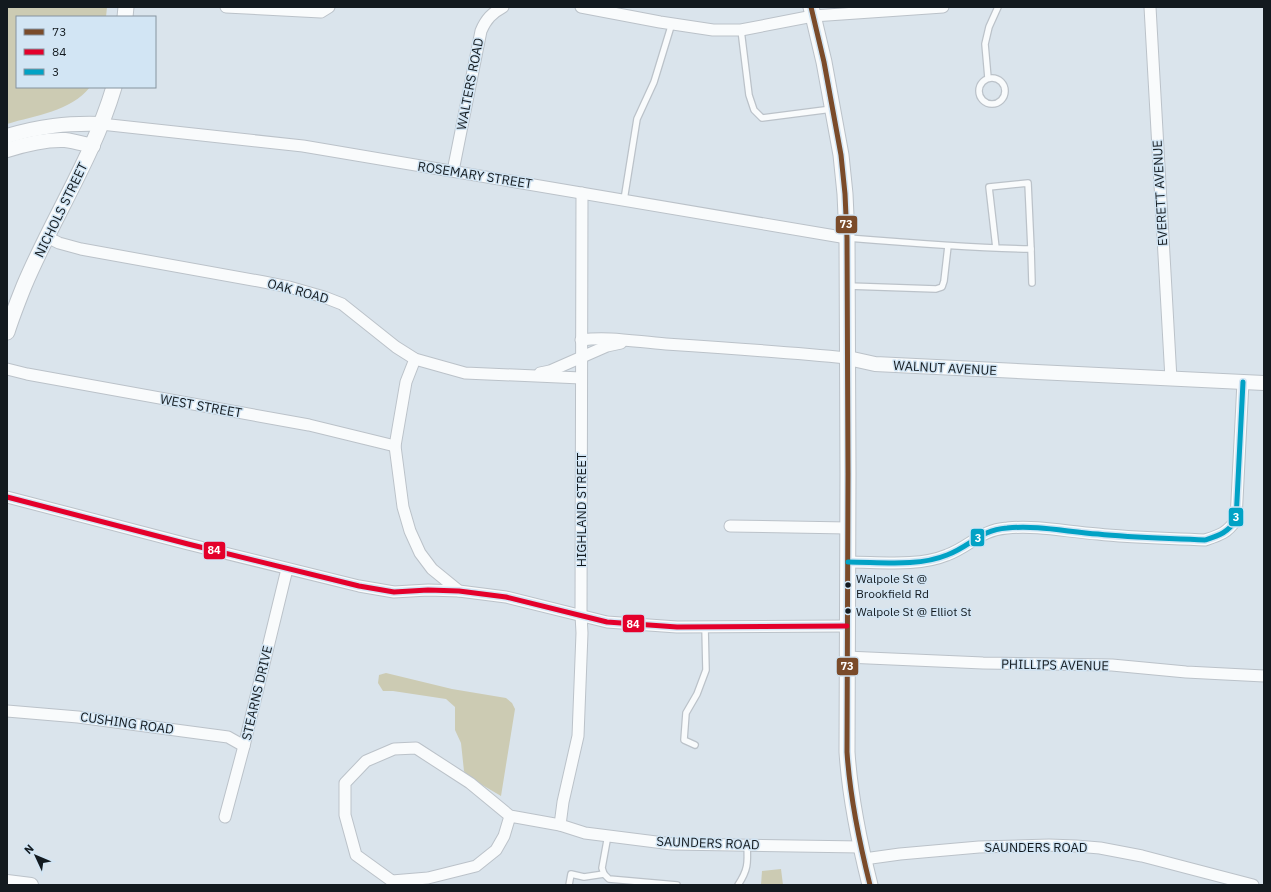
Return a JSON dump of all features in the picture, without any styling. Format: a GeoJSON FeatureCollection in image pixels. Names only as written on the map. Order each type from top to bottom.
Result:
{"type":"FeatureCollection","features":[{"type":"Feature","properties":{"kind":"main road"},"geometry":{"type":"LineString","coordinates":[[812,12],[824,62],[841,155],[847,238],[848,562],[846,752],[849,781],[862,853],[870,885]]}},
{"type":"Feature","properties":{"kind":"main road","name":"NICHOLS STREET"},"geometry":{"type":"LineString","coordinates":[[7,332],[24,285],[92,146],[114,88]]}},
{"type":"Feature","properties":{"kind":"street"},"geometry":{"type":"LineString","coordinates":[[226,7],[321,12],[329,7]]}},
{"type":"Feature","properties":{"kind":"street","name":"WALTERS ROAD"},"geometry":{"type":"LineString","coordinates":[[453,171],[481,31],[485,21],[493,12],[503,7]]}},
{"type":"Feature","properties":{"kind":"street"},"geometry":{"type":"LineString","coordinates":[[581,7],[713,30],[741,30],[812,12],[943,7]]}},
{"type":"Feature","properties":{"kind":"street","name":"EVERETT AVENUE"},"geometry":{"type":"LineString","coordinates":[[1150,7],[1171,378]]}},
{"type":"Feature","properties":{"kind":"street"},"geometry":{"type":"LineString","coordinates":[[7,136],[52,125],[101,124]]}},
{"type":"Feature","properties":{"kind":"street","name":"ROSEMARY STREET"},"geometry":{"type":"LineString","coordinates":[[101,124],[295,145],[582,192],[847,238]]}},
{"type":"Feature","properties":{"kind":"street"},"geometry":{"type":"LineString","coordinates":[[7,150],[31,143],[53,140],[66,140],[92,146]]}},
{"type":"Feature","properties":{"kind":"street","name":"HIGHLAND STREET"},"geometry":{"type":"LineString","coordinates":[[560,825],[578,736],[582,633],[580,615],[582,192]]}},
{"type":"Feature","properties":{"kind":"street","name":"OAK ROAD"},"geometry":{"type":"LineString","coordinates":[[47,237],[59,243],[81,249],[270,283],[324,297],[342,304],[396,347],[415,359],[466,373],[581,378]]}},
{"type":"Feature","properties":{"kind":"street","name":"WALNUT AVENUE"},"geometry":{"type":"LineString","coordinates":[[581,340],[611,338],[628,341],[792,352],[848,358],[875,364],[1264,383]]}},
{"type":"Feature","properties":{"kind":"street","name":"WALNUT AVENUE"},"geometry":{"type":"LineString","coordinates":[[581,357],[607,346],[628,341]]}},
{"type":"Feature","properties":{"kind":"street","name":"OAK ROAD"},"geometry":{"type":"LineString","coordinates":[[532,375],[550,371],[581,357]]}},
{"type":"Feature","properties":{"kind":"street"},"geometry":{"type":"LineString","coordinates":[[415,359],[406,382],[395,446],[403,507],[410,531],[420,553],[432,569],[459,591]]}},
{"type":"Feature","properties":{"kind":"street","name":"WEST STREET"},"geometry":{"type":"LineString","coordinates":[[7,369],[27,374],[309,425],[395,446]]}},
{"type":"Feature","properties":{"kind":"street"},"geometry":{"type":"LineString","coordinates":[[848,562],[921,562],[948,555],[991,530],[1008,528],[1044,527],[1099,534],[1205,540],[1218,535],[1230,528],[1236,520],[1243,382]]}},
{"type":"Feature","properties":{"kind":"street"},"geometry":{"type":"LineString","coordinates":[[7,497],[286,569],[359,586],[394,592],[428,590],[459,591],[506,597],[607,622],[677,627],[847,626]]}},
{"type":"Feature","properties":{"kind":"street"},"geometry":{"type":"LineString","coordinates":[[730,526],[848,528]]}},
{"type":"Feature","properties":{"kind":"street","name":"STEARNS DRIVE"},"geometry":{"type":"LineString","coordinates":[[225,817],[244,746],[286,569]]}},
{"type":"Feature","properties":{"kind":"street","name":"PHILLIPS AVENUE"},"geometry":{"type":"LineString","coordinates":[[846,657],[983,663],[1112,665],[1186,672],[1264,676]]}},
{"type":"Feature","properties":{"kind":"street","name":"CUSHING ROAD"},"geometry":{"type":"LineString","coordinates":[[7,711],[78,717],[228,737],[244,746]]}},
{"type":"Feature","properties":{"kind":"street","name":"SAUNDERS ROAD"},"geometry":{"type":"LineString","coordinates":[[510,816],[504,836],[496,850],[476,866],[428,878],[392,881],[356,855],[345,815],[345,783],[366,761],[394,749],[416,748],[470,783],[510,816],[560,825],[585,833],[672,844],[748,845],[862,853],[900,854],[979,847],[1049,845],[1076,846],[1100,848],[1142,856],[1253,885]]}},
{"type":"Feature","properties":{"kind":"street"},"geometry":{"type":"LineString","coordinates":[[7,882],[31,885]]}},
{"type":"Feature","properties":{"kind":"lane"},"geometry":{"type":"LineString","coordinates":[[988,78],[985,44],[989,27],[998,7]]}},
{"type":"Feature","properties":{"kind":"lane"},"geometry":{"type":"LineString","coordinates":[[624,200],[637,119],[654,82],[672,23]]}},
{"type":"Feature","properties":{"kind":"lane"},"geometry":{"type":"LineString","coordinates":[[741,30],[749,95],[754,110],[762,118],[832,109]]}},
{"type":"Feature","properties":{"kind":"lane"},"geometry":{"type":"LineString","coordinates":[[988,78],[997,78],[1005,87],[1002,99],[995,103],[987,102],[979,92],[981,84],[988,78]]}},
{"type":"Feature","properties":{"kind":"lane"},"geometry":{"type":"LineString","coordinates":[[996,248],[989,187],[1028,183],[1032,283]]}},
{"type":"Feature","properties":{"kind":"lane"},"geometry":{"type":"LineString","coordinates":[[847,238],[948,246],[1031,249]]}},
{"type":"Feature","properties":{"kind":"lane"},"geometry":{"type":"LineString","coordinates":[[847,286],[936,289],[942,286],[944,281],[948,246]]}},
{"type":"Feature","properties":{"kind":"lane"},"geometry":{"type":"LineString","coordinates":[[695,746],[684,740],[686,713],[697,694],[706,670],[705,627]]}},
{"type":"Feature","properties":{"kind":"lane"},"geometry":{"type":"LineString","coordinates":[[608,835],[602,868],[604,874],[610,879],[678,885]]}},
{"type":"Feature","properties":{"kind":"lane"},"geometry":{"type":"LineString","coordinates":[[738,885],[748,864],[748,845]]}},
{"type":"Feature","properties":{"kind":"lane"},"geometry":{"type":"LineString","coordinates":[[569,885],[571,874],[584,877],[604,874]]}},
{"type":"Feature","properties":{"kind":"green space"},"geometry":{"type":"Polygon","coordinates":[[[7,7],[107,7],[106,16],[16,16],[16,88],[89,88],[73,102],[52,112],[7,124],[7,7]]]}},
{"type":"Feature","properties":{"kind":"green space"},"geometry":{"type":"Polygon","coordinates":[[[386,673],[452,689],[506,698],[512,703],[515,709],[501,796],[467,776],[464,771],[461,743],[455,730],[455,707],[446,699],[393,691],[383,691],[378,683],[379,675],[386,673]]]}},
{"type":"Feature","properties":{"kind":"green space"},"geometry":{"type":"Polygon","coordinates":[[[781,869],[783,885],[761,885],[762,871],[781,869]]]}},
{"type":"Feature","properties":{"kind":"transit line","name":"73"},"geometry":{"type":"LineString","coordinates":[[811,7],[824,62],[841,155],[845,194],[847,238],[848,473],[847,752],[850,786],[862,852],[870,885]]}},
{"type":"Feature","properties":{"kind":"transit line","name":"3"},"geometry":{"type":"LineString","coordinates":[[848,562],[899,563],[936,559],[955,551],[982,535],[998,529],[1019,527],[1125,536],[1205,540],[1219,535],[1226,531],[1236,520],[1243,382]]}},
{"type":"Feature","properties":{"kind":"transit line","name":"84"},"geometry":{"type":"LineString","coordinates":[[7,497],[359,586],[394,592],[428,590],[459,591],[506,597],[607,622],[677,627],[847,626]]}},
{"type":"Feature","properties":{"kind":"place","name":"Walpole St @ Brookfield Rd"},"geometry":{"type":"Point","coordinates":[848,585]}},
{"type":"Feature","properties":{"kind":"place","name":"Walpole St @ Elliot St"},"geometry":{"type":"Point","coordinates":[848,611]}}]}
